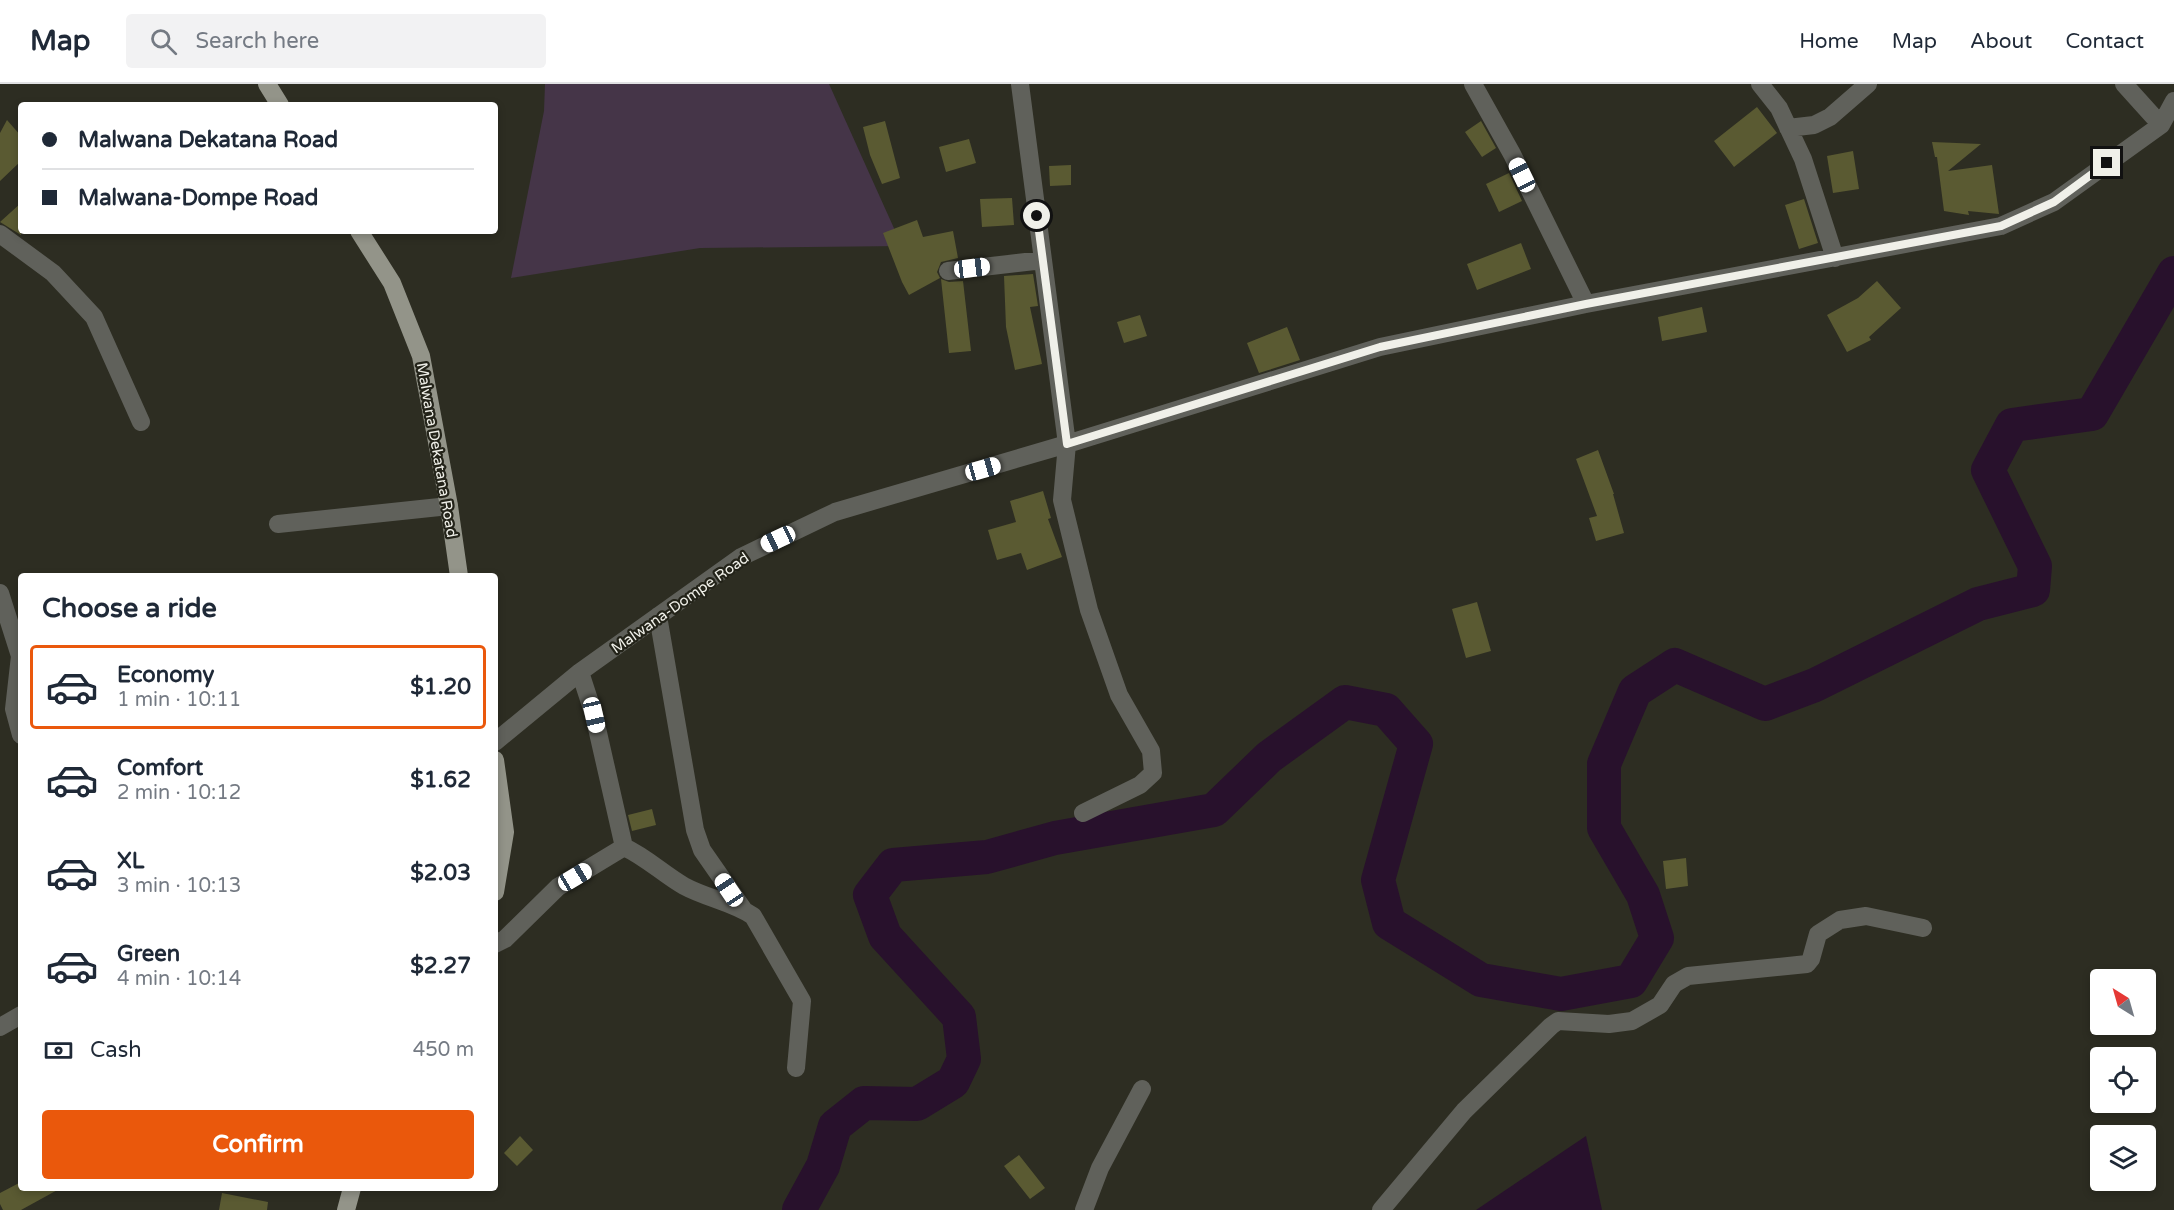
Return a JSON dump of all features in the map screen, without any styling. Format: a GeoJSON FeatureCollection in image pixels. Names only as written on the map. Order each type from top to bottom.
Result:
{"type":"FeatureCollection","features":[{"type":"Feature","properties":{"kind":"main road"},"geometry":{"type":"LineString","coordinates":[[267,84],[278,102]]}},
{"type":"Feature","properties":{"kind":"main road","name":"Malwana Dekatana Road"},"geometry":{"type":"LineString","coordinates":[[361,234],[392,284],[421,356],[449,506],[459,573]]}},
{"type":"Feature","properties":{"kind":"main road"},"geometry":{"type":"LineString","coordinates":[[498,782],[505,832],[498,874]]}},
{"type":"Feature","properties":{"kind":"main road"},"geometry":{"type":"LineString","coordinates":[[346,1210],[351,1191]]}},
{"type":"Feature","properties":{"kind":"street"},"geometry":{"type":"LineString","coordinates":[[1020,84],[1067,444],[1062,500],[1089,610],[1119,695],[1151,751],[1153,772],[1140,785],[1083,813]]}},
{"type":"Feature","properties":{"kind":"street"},"geometry":{"type":"LineString","coordinates":[[1473,84],[1512,154],[1586,304]]}},
{"type":"Feature","properties":{"kind":"street"},"geometry":{"type":"LineString","coordinates":[[1760,84],[1779,108],[1803,159],[1835,258]]}},
{"type":"Feature","properties":{"kind":"street"},"geometry":{"type":"LineString","coordinates":[[1788,128],[1815,124],[1830,117],[1868,84]]}},
{"type":"Feature","properties":{"kind":"street"},"geometry":{"type":"LineString","coordinates":[[2124,84],[2161,125]]}},
{"type":"Feature","properties":{"kind":"street","name":"Malwana-Dompe Road"},"geometry":{"type":"LineString","coordinates":[[498,740],[580,672],[741,557],[835,512],[1067,444],[1380,347],[1586,304],[2001,226],[2054,202],[2161,125],[2174,101]]}},
{"type":"Feature","properties":{"kind":"street"},"geometry":{"type":"LineString","coordinates":[[0,234],[53,273],[94,317],[141,422]]}},
{"type":"Feature","properties":{"kind":"street"},"geometry":{"type":"LineString","coordinates":[[948,271],[1043,260]]}},
{"type":"Feature","properties":{"kind":"street"},"geometry":{"type":"LineString","coordinates":[[278,524],[449,506]]}},
{"type":"Feature","properties":{"kind":"street"},"geometry":{"type":"LineString","coordinates":[[0,593],[18,650]]}},
{"type":"Feature","properties":{"kind":"street"},"geometry":{"type":"LineString","coordinates":[[658,616],[695,830],[702,850],[743,909]]}},
{"type":"Feature","properties":{"kind":"street"},"geometry":{"type":"LineString","coordinates":[[580,672],[594,715],[624,847]]}},
{"type":"Feature","properties":{"kind":"street"},"geometry":{"type":"LineString","coordinates":[[18,674],[14,709],[18,724]]}},
{"type":"Feature","properties":{"kind":"street"},"geometry":{"type":"LineString","coordinates":[[624,847],[684,886],[743,909],[753,916],[802,1001],[796,1068]]}},
{"type":"Feature","properties":{"kind":"street"},"geometry":{"type":"LineString","coordinates":[[498,942],[505,939],[558,887],[624,847]]}},
{"type":"Feature","properties":{"kind":"street"},"geometry":{"type":"LineString","coordinates":[[1381,1210],[1464,1111],[1558,1021],[1610,1024],[1632,1020],[1660,1005],[1674,984],[1688,976],[1807,964],[1811,959],[1818,934],[1840,920],[1866,916],[1923,928]]}},
{"type":"Feature","properties":{"kind":"street"},"geometry":{"type":"LineString","coordinates":[[0,1027],[18,1017]]}},
{"type":"Feature","properties":{"kind":"street"},"geometry":{"type":"LineString","coordinates":[[1084,1210],[1100,1168],[1142,1089]]}},
{"type":"Feature","properties":{"kind":"shaded area"},"geometry":{"type":"Polygon","coordinates":[[[545,84],[829,84],[902,246],[700,248],[511,278],[544,111],[545,84]]]}},
{"type":"Feature","properties":{"kind":"shaded area"},"geometry":{"type":"Polygon","coordinates":[[[1586,1136],[1602,1210],[1476,1210],[1586,1136]]]}},
{"type":"Feature","properties":{"kind":"building"},"geometry":{"type":"Polygon","coordinates":[[[1757,107],[1777,133],[1734,167],[1714,141],[1757,107]]]}},
{"type":"Feature","properties":{"kind":"building"},"geometry":{"type":"Polygon","coordinates":[[[7,120],[18,133],[18,164],[0,181],[0,133],[7,120]]]}},
{"type":"Feature","properties":{"kind":"building"},"geometry":{"type":"Polygon","coordinates":[[[885,121],[900,178],[882,184],[870,155],[863,127],[885,121]]]}},
{"type":"Feature","properties":{"kind":"building"},"geometry":{"type":"Polygon","coordinates":[[[1481,121],[1496,148],[1482,157],[1465,132],[1481,121]]]}},
{"type":"Feature","properties":{"kind":"building"},"geometry":{"type":"Polygon","coordinates":[[[969,139],[976,163],[946,172],[939,147],[969,139]]]}},
{"type":"Feature","properties":{"kind":"building"},"geometry":{"type":"Polygon","coordinates":[[[1932,142],[1981,144],[1948,171],[1992,165],[1999,214],[1968,211],[1969,215],[1944,211],[1937,157],[1935,157],[1932,142]]]}},
{"type":"Feature","properties":{"kind":"building"},"geometry":{"type":"Polygon","coordinates":[[[1853,151],[1859,189],[1833,193],[1827,156],[1853,151]]]}},
{"type":"Feature","properties":{"kind":"building"},"geometry":{"type":"Polygon","coordinates":[[[1071,165],[1071,185],[1050,186],[1049,166],[1071,165]]]}},
{"type":"Feature","properties":{"kind":"building"},"geometry":{"type":"Polygon","coordinates":[[[1509,173],[1522,201],[1499,212],[1486,184],[1509,173]]]}},
{"type":"Feature","properties":{"kind":"building"},"geometry":{"type":"Polygon","coordinates":[[[1012,198],[1014,225],[982,227],[980,199],[1012,198]]]}},
{"type":"Feature","properties":{"kind":"building"},"geometry":{"type":"Polygon","coordinates":[[[1804,199],[1818,243],[1799,249],[1785,205],[1804,199]]]}},
{"type":"Feature","properties":{"kind":"building"},"geometry":{"type":"Polygon","coordinates":[[[18,206],[18,233],[0,222],[18,206]]]}},
{"type":"Feature","properties":{"kind":"building"},"geometry":{"type":"Polygon","coordinates":[[[917,220],[923,237],[953,231],[958,258],[941,262],[937,272],[940,278],[909,295],[883,233],[917,220]]]}},
{"type":"Feature","properties":{"kind":"building"},"geometry":{"type":"Polygon","coordinates":[[[1521,243],[1531,269],[1477,290],[1467,264],[1521,243]]]}},
{"type":"Feature","properties":{"kind":"building"},"geometry":{"type":"Polygon","coordinates":[[[1033,274],[1038,306],[1030,307],[1042,364],[1015,370],[1006,327],[1004,276],[1033,274]]]}},
{"type":"Feature","properties":{"kind":"building"},"geometry":{"type":"Polygon","coordinates":[[[941,279],[949,282],[963,281],[971,351],[949,353],[941,279]]]}},
{"type":"Feature","properties":{"kind":"building"},"geometry":{"type":"Polygon","coordinates":[[[1877,281],[1901,308],[1869,337],[1871,340],[1847,352],[1827,315],[1858,298],[1877,281]]]}},
{"type":"Feature","properties":{"kind":"building"},"geometry":{"type":"Polygon","coordinates":[[[1702,307],[1707,332],[1662,341],[1658,317],[1702,307]]]}},
{"type":"Feature","properties":{"kind":"building"},"geometry":{"type":"Polygon","coordinates":[[[1140,315],[1147,336],[1124,343],[1117,322],[1140,315]]]}},
{"type":"Feature","properties":{"kind":"building"},"geometry":{"type":"Polygon","coordinates":[[[1287,327],[1300,360],[1259,373],[1247,343],[1287,327]]]}},
{"type":"Feature","properties":{"kind":"building"},"geometry":{"type":"Polygon","coordinates":[[[1598,450],[1614,494],[1624,533],[1596,541],[1589,518],[1597,516],[1576,459],[1598,450]]]}},
{"type":"Feature","properties":{"kind":"building"},"geometry":{"type":"Polygon","coordinates":[[[1043,491],[1051,518],[1048,519],[1062,557],[1027,570],[1021,553],[997,560],[988,530],[1016,522],[1010,501],[1043,491]]]}},
{"type":"Feature","properties":{"kind":"building"},"geometry":{"type":"Polygon","coordinates":[[[1477,602],[1491,651],[1466,658],[1452,609],[1477,602]]]}},
{"type":"Feature","properties":{"kind":"building"},"geometry":{"type":"Polygon","coordinates":[[[652,809],[656,825],[632,831],[628,815],[652,809]]]}},
{"type":"Feature","properties":{"kind":"building"},"geometry":{"type":"Polygon","coordinates":[[[1686,858],[1688,886],[1666,889],[1663,861],[1686,858]]]}},
{"type":"Feature","properties":{"kind":"building"},"geometry":{"type":"Polygon","coordinates":[[[520,1136],[533,1150],[517,1166],[504,1153],[520,1136]]]}},
{"type":"Feature","properties":{"kind":"building"},"geometry":{"type":"Polygon","coordinates":[[[1019,1155],[1045,1188],[1030,1199],[1004,1166],[1019,1155]]]}},
{"type":"Feature","properties":{"kind":"building"},"geometry":{"type":"Polygon","coordinates":[[[18,1184],[18,1191],[56,1191],[21,1210],[3,1210],[0,1204],[0,1193],[18,1184]]]}},
{"type":"Feature","properties":{"kind":"building"},"geometry":{"type":"Polygon","coordinates":[[[222,1193],[268,1202],[267,1210],[219,1210],[222,1193]]]}},
{"type":"Feature","properties":{"kind":"waterway"},"geometry":{"type":"LineString","coordinates":[[799,1210],[823,1166],[835,1126],[864,1103],[917,1104],[953,1082],[964,1059],[959,1017],[885,936],[870,895],[893,865],[987,857],[1055,838],[1214,810],[1269,757],[1345,702],[1386,710],[1416,744],[1378,880],[1389,923],[1481,980],[1561,994],[1631,981],[1657,938],[1643,895],[1604,828],[1604,764],[1635,691],[1675,665],[1765,704],[1815,685],[1978,604],[2033,590],[2035,566],[1988,470],[2012,425],[2092,414],[2174,273]]}},
{"type":"Feature","properties":{"kind":"route"},"geometry":{"type":"LineString","coordinates":[[1037,216],[1067,444],[1380,347],[1586,304],[2001,226],[2054,202],[2107,163]]}}]}
